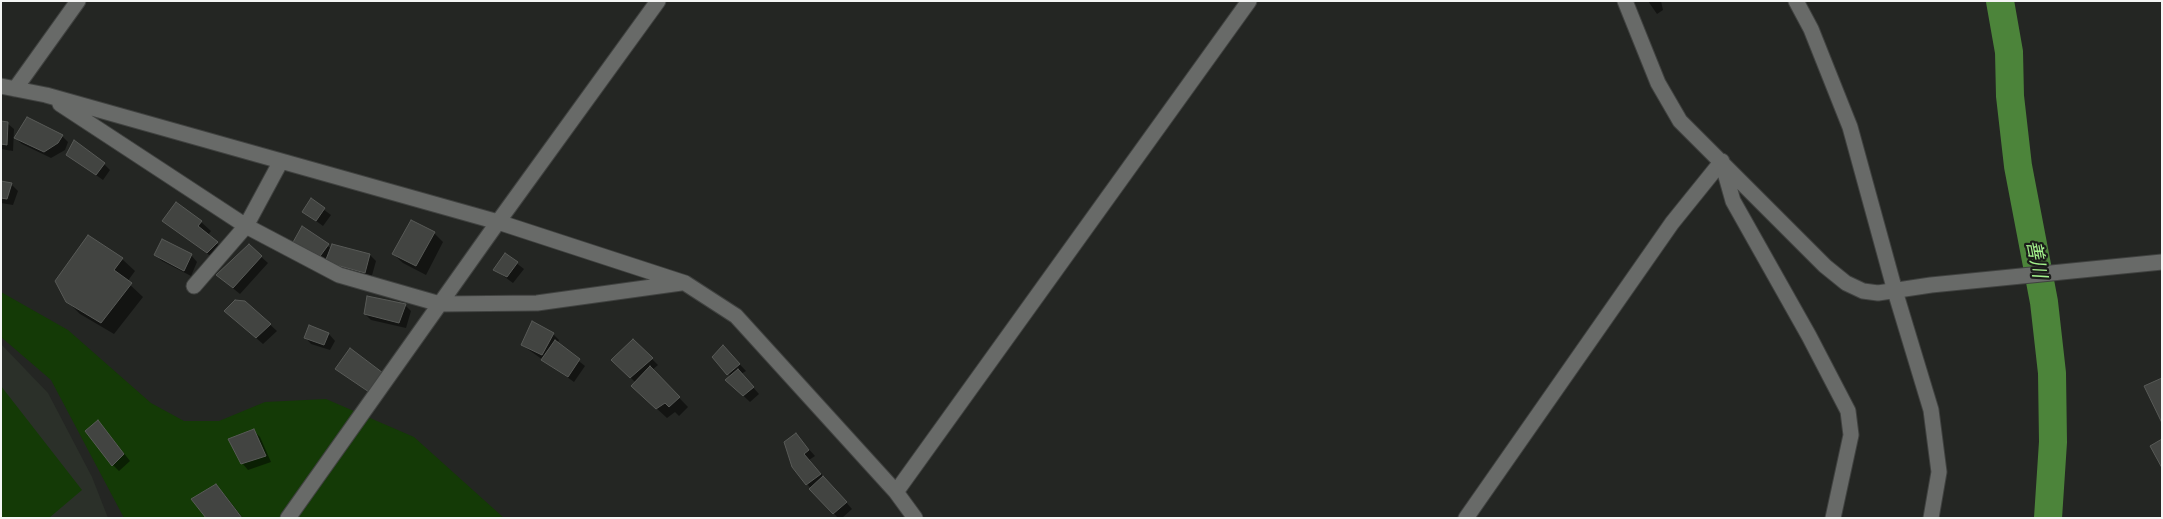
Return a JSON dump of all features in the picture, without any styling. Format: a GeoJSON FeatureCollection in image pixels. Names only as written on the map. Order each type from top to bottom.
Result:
{"type":"FeatureCollection","features":[{"type":"Feature","properties":{"kind":"street"},"geometry":{"type":"LineString","coordinates":[[78,1],[8,87],[46,95],[498,222],[685,282],[736,316],[896,492],[915,518]]}},
{"type":"Feature","properties":{"kind":"street"},"geometry":{"type":"LineString","coordinates":[[288,518],[658,1]]}},
{"type":"Feature","properties":{"kind":"street"},"geometry":{"type":"LineString","coordinates":[[896,492],[1249,1]]}},
{"type":"Feature","properties":{"kind":"street"},"geometry":{"type":"LineString","coordinates":[[1626,1],[1658,82],[1680,121],[1825,266],[1846,283],[1863,291],[1878,293],[1931,285],[2162,262]]}},
{"type":"Feature","properties":{"kind":"street"},"geometry":{"type":"LineString","coordinates":[[1796,1],[1811,29],[1850,127],[1894,291],[1931,410],[1939,472],[1931,518]]}},
{"type":"Feature","properties":{"kind":"street"},"geometry":{"type":"LineString","coordinates":[[46,95],[246,226],[339,275],[440,304],[537,303],[685,282]]}},
{"type":"Feature","properties":{"kind":"street"},"geometry":{"type":"LineString","coordinates":[[194,286],[246,226],[281,161]]}},
{"type":"Feature","properties":{"kind":"street"},"geometry":{"type":"LineString","coordinates":[[1466,518],[1672,224],[1722,161]]}},
{"type":"Feature","properties":{"kind":"street"},"geometry":{"type":"LineString","coordinates":[[1722,161],[1733,201],[1809,336],[1848,411],[1851,435],[1833,518]]}},
{"type":"Feature","properties":{"kind":"shaded area"},"geometry":{"type":"Polygon","coordinates":[[[1,344],[48,393],[92,477],[108,518],[1,518],[1,344]]]}},
{"type":"Feature","properties":{"kind":"green space"},"geometry":{"type":"Polygon","coordinates":[[[1,292],[68,330],[151,403],[184,421],[219,421],[265,402],[326,399],[414,437],[504,518],[124,518],[51,380],[1,337],[1,292]]]}},
{"type":"Feature","properties":{"kind":"green space"},"geometry":{"type":"Polygon","coordinates":[[[1,386],[82,490],[49,518],[1,518],[1,386]]]}},
{"type":"Feature","properties":{"kind":"building"},"geometry":{"type":"Polygon","coordinates":[[[27,117],[63,135],[58,143],[44,152],[14,138],[27,117]]]}},
{"type":"Feature","properties":{"kind":"building"},"geometry":{"type":"Polygon","coordinates":[[[1,121],[8,122],[7,145],[1,144],[1,121]]]}},
{"type":"Feature","properties":{"kind":"building"},"geometry":{"type":"Polygon","coordinates":[[[74,140],[105,163],[96,175],[66,155],[74,140]]]}},
{"type":"Feature","properties":{"kind":"building"},"geometry":{"type":"Polygon","coordinates":[[[1,181],[12,183],[7,199],[1,198],[1,181]]]}},
{"type":"Feature","properties":{"kind":"building"},"geometry":{"type":"Polygon","coordinates":[[[311,198],[325,208],[316,221],[302,212],[311,198]]]}},
{"type":"Feature","properties":{"kind":"building"},"geometry":{"type":"Polygon","coordinates":[[[176,202],[202,221],[198,226],[218,242],[207,253],[162,221],[176,202]]]}},
{"type":"Feature","properties":{"kind":"building"},"geometry":{"type":"Polygon","coordinates":[[[411,220],[435,232],[416,266],[392,254],[411,220]]]}},
{"type":"Feature","properties":{"kind":"building"},"geometry":{"type":"Polygon","coordinates":[[[302,226],[329,244],[318,259],[292,244],[302,226]]]}},
{"type":"Feature","properties":{"kind":"building"},"geometry":{"type":"Polygon","coordinates":[[[88,235],[123,258],[114,270],[132,283],[101,323],[66,302],[55,281],[88,235]]]}},
{"type":"Feature","properties":{"kind":"building"},"geometry":{"type":"Polygon","coordinates":[[[162,239],[192,254],[184,271],[154,255],[162,239]]]}},
{"type":"Feature","properties":{"kind":"building"},"geometry":{"type":"Polygon","coordinates":[[[249,244],[262,256],[233,288],[216,275],[249,244]]]}},
{"type":"Feature","properties":{"kind":"building"},"geometry":{"type":"Polygon","coordinates":[[[332,244],[370,254],[365,273],[325,262],[332,244]]]}},
{"type":"Feature","properties":{"kind":"building"},"geometry":{"type":"Polygon","coordinates":[[[505,253],[518,262],[507,277],[493,270],[505,253]]]}},
{"type":"Feature","properties":{"kind":"building"},"geometry":{"type":"Polygon","coordinates":[[[367,296],[406,304],[399,323],[364,314],[367,296]]]}},
{"type":"Feature","properties":{"kind":"building"},"geometry":{"type":"Polygon","coordinates":[[[235,300],[245,301],[271,324],[256,338],[224,311],[235,300]]]}},
{"type":"Feature","properties":{"kind":"building"},"geometry":{"type":"Polygon","coordinates":[[[532,321],[554,333],[542,355],[521,345],[532,321]]]}},
{"type":"Feature","properties":{"kind":"building"},"geometry":{"type":"Polygon","coordinates":[[[309,325],[329,333],[324,345],[304,338],[309,325]]]}},
{"type":"Feature","properties":{"kind":"building"},"geometry":{"type":"Polygon","coordinates":[[[633,339],[653,358],[630,378],[611,360],[633,339]]]}},
{"type":"Feature","properties":{"kind":"building"},"geometry":{"type":"Polygon","coordinates":[[[555,340],[580,359],[568,377],[541,360],[555,340]]]}},
{"type":"Feature","properties":{"kind":"building"},"geometry":{"type":"Polygon","coordinates":[[[723,345],[740,364],[727,375],[712,357],[723,345]]]}},
{"type":"Feature","properties":{"kind":"building"},"geometry":{"type":"Polygon","coordinates":[[[350,348],[383,373],[369,392],[335,369],[350,348]]]}},
{"type":"Feature","properties":{"kind":"building"},"geometry":{"type":"Polygon","coordinates":[[[650,366],[680,397],[669,407],[665,403],[656,409],[631,386],[650,366]]]}},
{"type":"Feature","properties":{"kind":"building"},"geometry":{"type":"Polygon","coordinates":[[[738,369],[754,387],[743,396],[725,380],[738,369]]]}},
{"type":"Feature","properties":{"kind":"building"},"geometry":{"type":"Polygon","coordinates":[[[2162,378],[2162,423],[2144,386],[2162,378]]]}},
{"type":"Feature","properties":{"kind":"building"},"geometry":{"type":"Polygon","coordinates":[[[98,420],[124,454],[112,466],[85,431],[98,420]]]}},
{"type":"Feature","properties":{"kind":"building"},"geometry":{"type":"Polygon","coordinates":[[[254,429],[266,456],[241,464],[228,439],[254,429]]]}},
{"type":"Feature","properties":{"kind":"building"},"geometry":{"type":"Polygon","coordinates":[[[796,433],[809,450],[804,454],[821,474],[806,485],[792,467],[784,442],[796,433]]]}},
{"type":"Feature","properties":{"kind":"building"},"geometry":{"type":"Polygon","coordinates":[[[2162,439],[2162,468],[2150,446],[2162,439]]]}},
{"type":"Feature","properties":{"kind":"building"},"geometry":{"type":"Polygon","coordinates":[[[823,476],[847,502],[833,514],[809,489],[823,476]]]}},
{"type":"Feature","properties":{"kind":"building"},"geometry":{"type":"Polygon","coordinates":[[[216,484],[242,518],[206,518],[191,499],[216,484]]]}},
{"type":"Feature","properties":{"kind":"waterway","name":"善川"},"geometry":{"type":"LineString","coordinates":[[2000,1],[2009,52],[2010,96],[2018,166],[2044,302],[2052,373],[2053,442],[2048,518]]}}]}
